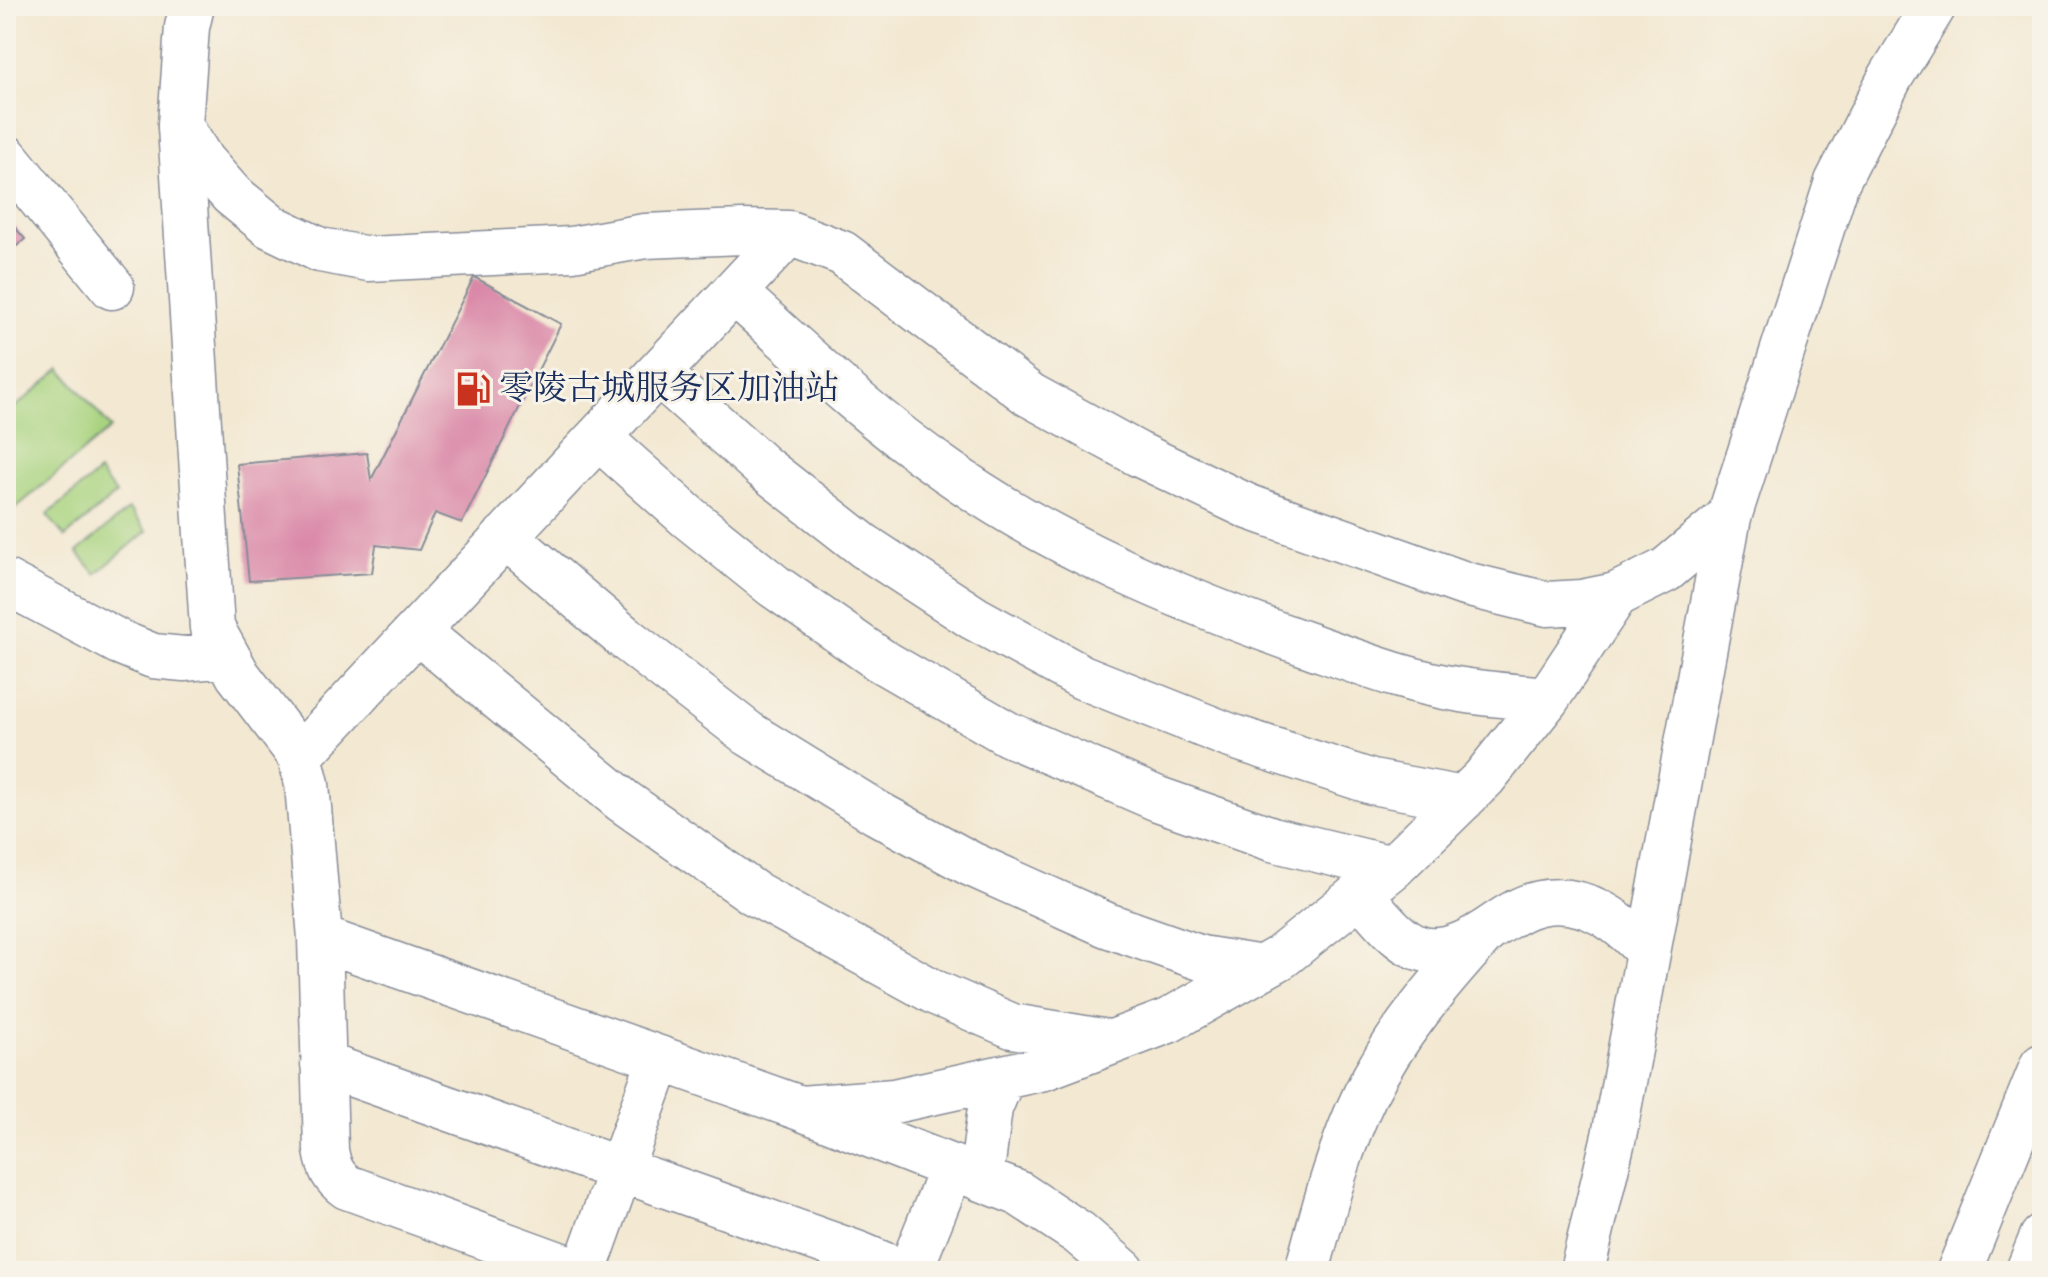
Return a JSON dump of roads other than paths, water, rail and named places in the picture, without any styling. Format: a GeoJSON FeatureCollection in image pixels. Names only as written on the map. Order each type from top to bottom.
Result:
{"type":"FeatureCollection","features":[{"type":"Feature","properties":{"kind":"main road"},"geometry":{"type":"LineString","coordinates":[[192,6],[187,27],[180,125],[212,628],[238,675],[300,756],[312,817],[329,1167],[336,1179],[347,1187],[581,1271],[660,1059]]}},
{"type":"Feature","properties":{"kind":"main road"},"geometry":{"type":"LineString","coordinates":[[1582,1271],[1614,1136],[1729,517],[1837,182],[1903,6]]}},
{"type":"Feature","properties":{"kind":"main road"},"geometry":{"type":"LineString","coordinates":[[1837,182],[1890,78],[1934,6]]}},
{"type":"Feature","properties":{"kind":"main road"},"geometry":{"type":"LineString","coordinates":[[180,125],[202,161],[231,194],[270,226],[320,250],[369,259],[572,249],[645,236],[789,233],[842,253],[1030,395],[1138,454],[1249,507],[1465,584],[1547,604],[1581,602],[1616,595],[1666,570],[1729,517]]}},
{"type":"Feature","properties":{"kind":"main road"},"geometry":{"type":"LineString","coordinates":[[6,157],[112,287]]}},
{"type":"Feature","properties":{"kind":"main road"},"geometry":{"type":"LineString","coordinates":[[300,756],[789,233]]}},
{"type":"Feature","properties":{"kind":"main road"},"geometry":{"type":"LineString","coordinates":[[734,292],[862,406],[947,472],[1042,531],[1141,579],[1236,618],[1386,672],[1461,690],[1547,699]]}},
{"type":"Feature","properties":{"kind":"main road"},"geometry":{"type":"LineString","coordinates":[[658,373],[763,467],[864,546],[974,618],[1082,677],[1228,735],[1372,782],[1463,799]]}},
{"type":"Feature","properties":{"kind":"main road"},"geometry":{"type":"LineString","coordinates":[[598,437],[688,517],[774,586],[880,660],[1008,734],[1158,799],[1272,839],[1376,881],[1414,977],[1411,1003],[1401,1034]]}},
{"type":"Feature","properties":{"kind":"main road"},"geometry":{"type":"LineString","coordinates":[[505,536],[625,638],[749,734],[877,813],[971,864],[1107,925],[1201,958],[1262,968]]}},
{"type":"Feature","properties":{"kind":"main road"},"geometry":{"type":"LineString","coordinates":[[6,582],[119,642],[153,656],[184,659],[227,655]]}},
{"type":"Feature","properties":{"kind":"main road"},"geometry":{"type":"LineString","coordinates":[[800,1108],[894,1101],[1044,1068],[1168,1021],[1281,957],[1376,881],[1484,778],[1547,699],[1616,595]]}},
{"type":"Feature","properties":{"kind":"main road"},"geometry":{"type":"LineString","coordinates":[[417,631],[623,801],[754,893],[936,993],[1012,1026],[1110,1043]]}},
{"type":"Feature","properties":{"kind":"main road"},"geometry":{"type":"LineString","coordinates":[[1400,940],[1419,950],[1442,950],[1469,942],[1511,914],[1541,902],[1578,903],[1626,928],[1648,952]]}},
{"type":"Feature","properties":{"kind":"main road"},"geometry":{"type":"LineString","coordinates":[[1307,1271],[1332,1181],[1365,1096],[1401,1034],[1444,978],[1485,932]]}},
{"type":"Feature","properties":{"kind":"main road"},"geometry":{"type":"LineString","coordinates":[[320,938],[800,1108],[1018,1193],[1079,1233],[1123,1271]]}},
{"type":"Feature","properties":{"kind":"main road"},"geometry":{"type":"LineString","coordinates":[[323,1064],[859,1254],[899,1271]]}},
{"type":"Feature","properties":{"kind":"main road"},"geometry":{"type":"LineString","coordinates":[[1959,1271],[2042,1066]]}},
{"type":"Feature","properties":{"kind":"main road"},"geometry":{"type":"LineString","coordinates":[[910,1271],[967,1173],[1003,1077]]}},
{"type":"Feature","properties":{"kind":"main road"},"geometry":{"type":"LineString","coordinates":[[2028,1271],[2042,1237]]}},
{"type":"Feature","properties":{"kind":"place","name":"零陵古城服务区加油站"},"geometry":{"type":"Point","coordinates":[473,389]}}]}
